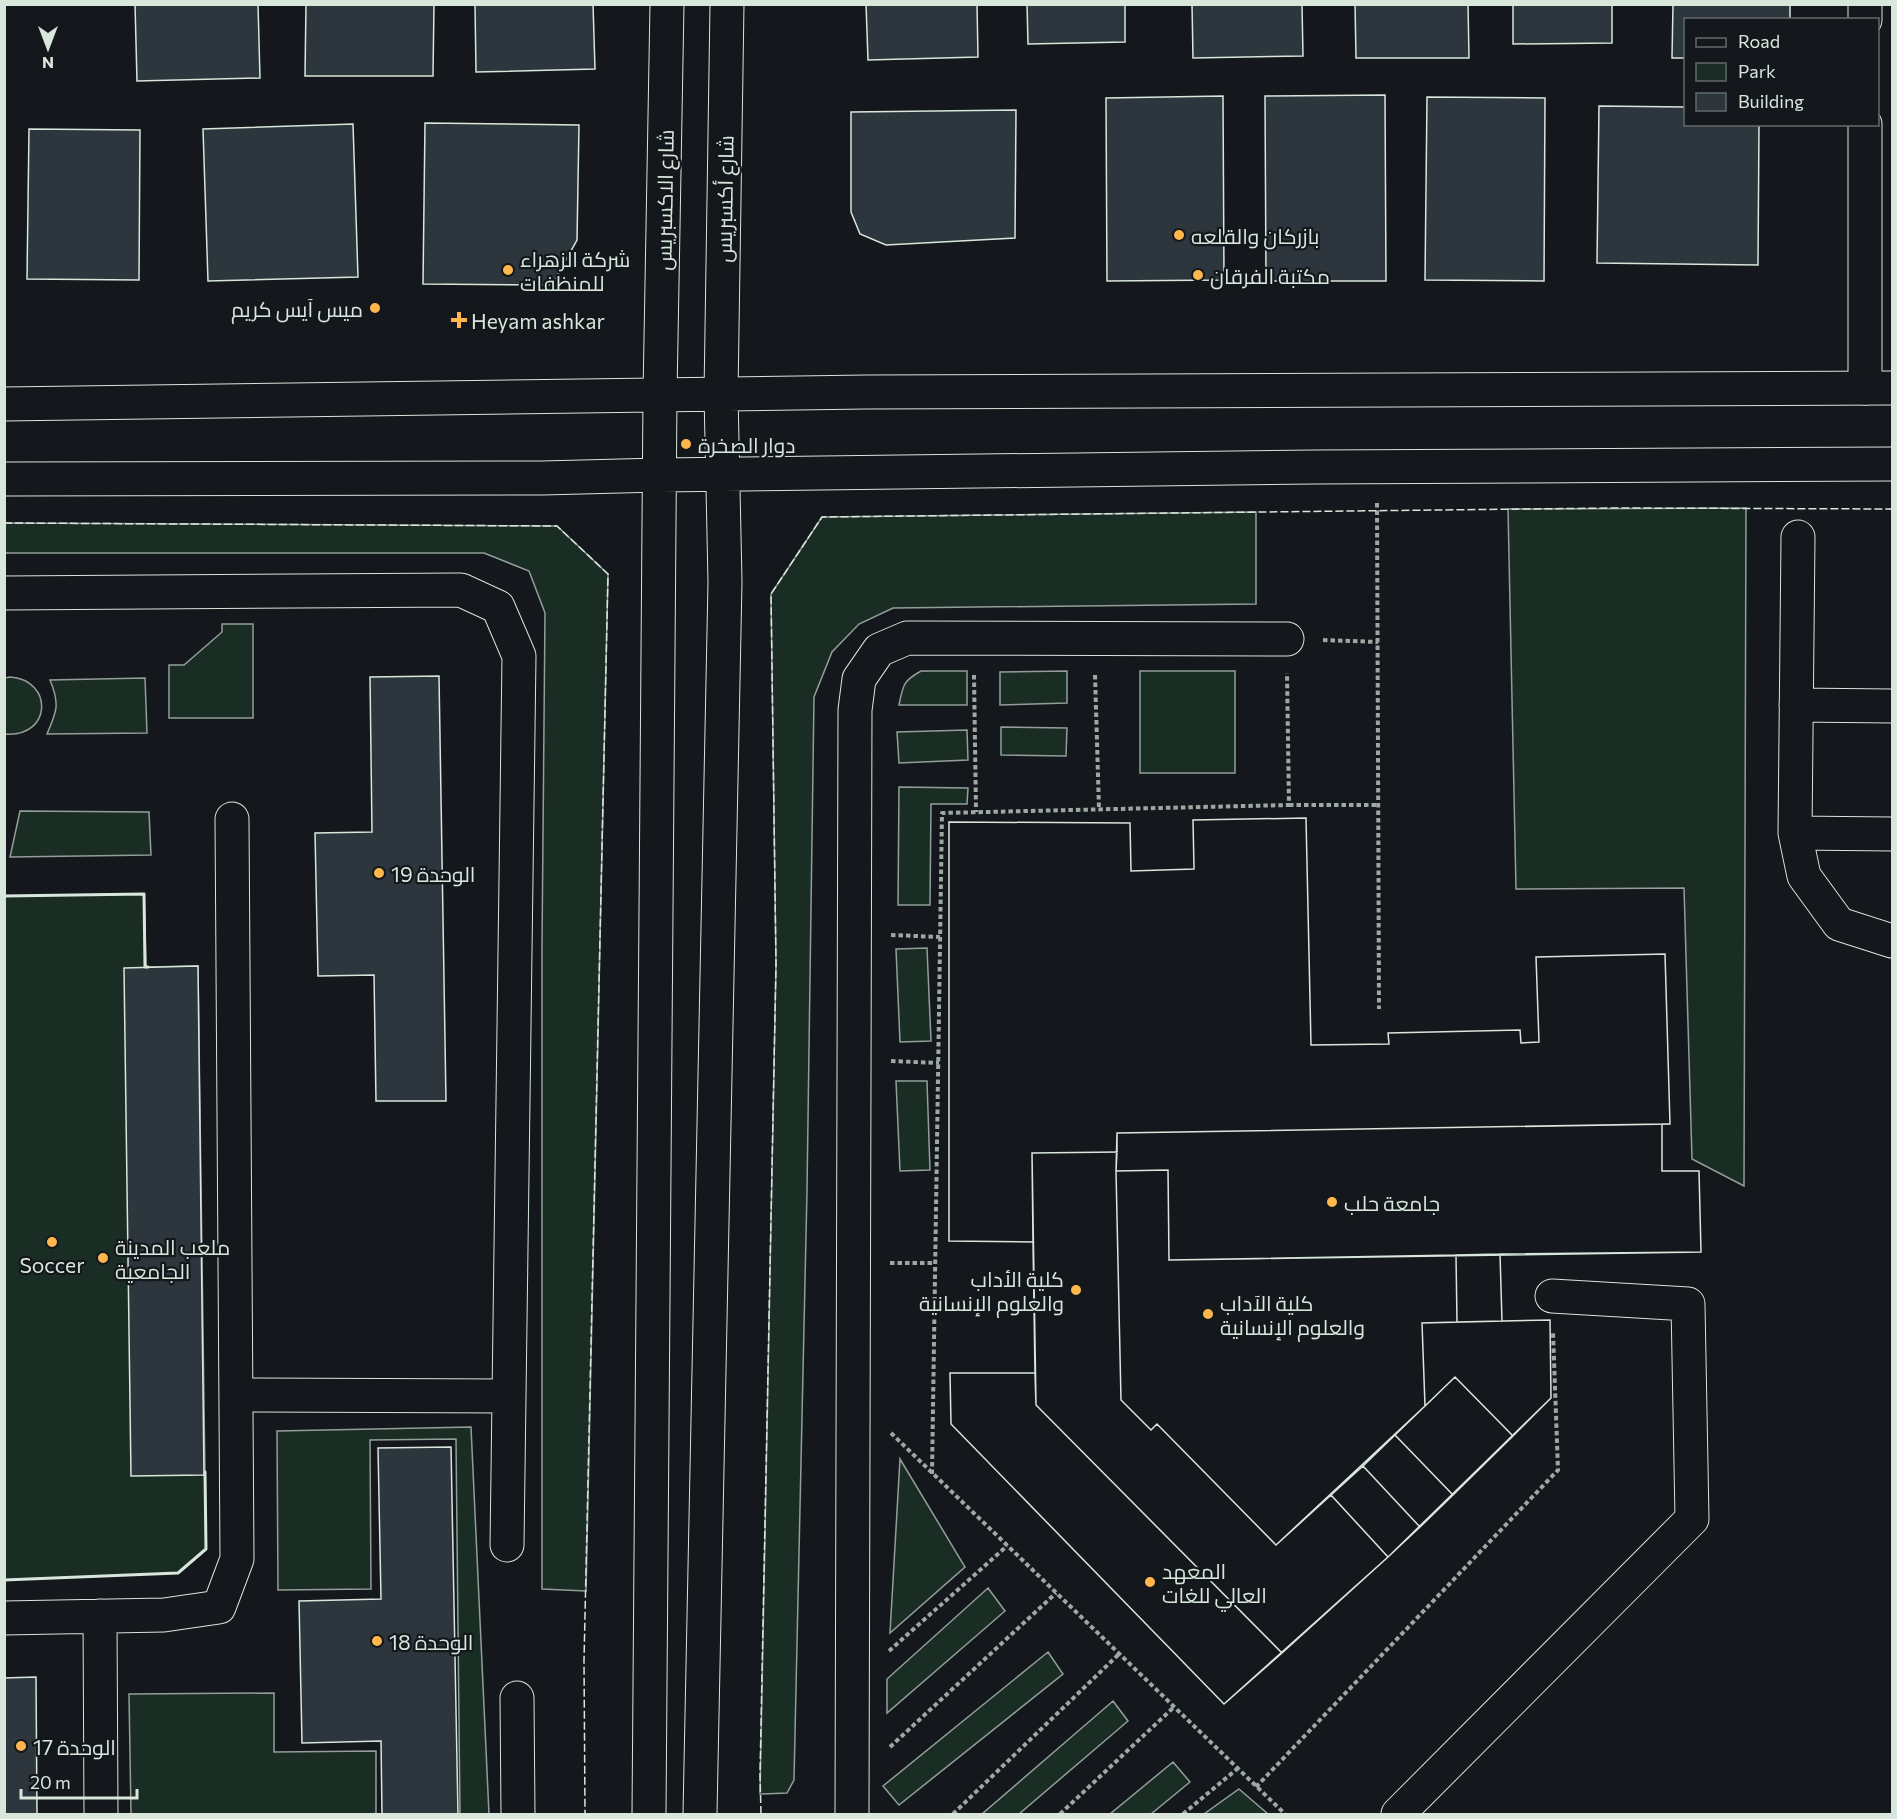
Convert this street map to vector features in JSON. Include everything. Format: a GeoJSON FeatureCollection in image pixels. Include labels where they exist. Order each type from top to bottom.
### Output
{"type":"FeatureCollection","features":[{"type":"Feature","properties":{"kind":"main road","name":"شارع الاكسبريس"},"geometry":{"type":"LineString","coordinates":[[650,1815],[660,395],[667,4]]}},
{"type":"Feature","properties":{"kind":"main road","name":"شارع أكسبريس"},"geometry":{"type":"LineString","coordinates":[[700,1815],[725,582],[721,394],[727,4]]}},
{"type":"Feature","properties":{"kind":"main road"},"geometry":{"type":"LineString","coordinates":[[4,404],[721,394],[1879,388],[1865,126]]}},
{"type":"Feature","properties":{"kind":"main road"},"geometry":{"type":"LineString","coordinates":[[4,479],[530,478],[1377,467],[1893,464]]}},
{"type":"Feature","properties":{"kind":"main road"},"geometry":{"type":"LineString","coordinates":[[1798,537],[1795,833],[1804,876],[1839,924],[1893,941]]}},
{"type":"Feature","properties":{"kind":"main road"},"geometry":{"type":"LineString","coordinates":[[4,592],[461,590],[498,607],[519,656],[507,1545]]}},
{"type":"Feature","properties":{"kind":"main road"},"geometry":{"type":"LineString","coordinates":[[852,1815],[855,710],[859,679],[879,650],[907,638],[1287,639]]}},
{"type":"Feature","properties":{"kind":"main road"},"geometry":{"type":"LineString","coordinates":[[1796,705],[1893,706]]}},
{"type":"Feature","properties":{"kind":"main road"},"geometry":{"type":"LineString","coordinates":[[4,1618],[164,1615],[219,1607],[237,1558],[232,819]]}},
{"type":"Feature","properties":{"kind":"main road"},"geometry":{"type":"LineString","coordinates":[[1795,833],[1893,834]]}},
{"type":"Feature","properties":{"kind":"main road"},"geometry":{"type":"LineString","coordinates":[[1398,1815],[1692,1519],[1689,1304],[1552,1296]]}},
{"type":"Feature","properties":{"kind":"main road"},"geometry":{"type":"LineString","coordinates":[[236,1395],[509,1396]]}},
{"type":"Feature","properties":{"kind":"main road"},"geometry":{"type":"LineString","coordinates":[[100,1616],[101,1815]]}},
{"type":"Feature","properties":{"kind":"main road"},"geometry":{"type":"LineString","coordinates":[[517,1698],[518,1815]]}},
{"type":"Feature","properties":{"kind":"path"},"geometry":{"type":"LineString","coordinates":[[1377,467],[1379,1009]]}},
{"type":"Feature","properties":{"kind":"path"},"geometry":{"type":"LineString","coordinates":[[973,638],[976,812]]}},
{"type":"Feature","properties":{"kind":"path"},"geometry":{"type":"LineString","coordinates":[[1093,638],[1099,809]]}},
{"type":"Feature","properties":{"kind":"path"},"geometry":{"type":"LineString","coordinates":[[1289,805],[1287,639],[1378,642]]}},
{"type":"Feature","properties":{"kind":"path"},"geometry":{"type":"LineString","coordinates":[[932,1474],[942,813],[1378,805]]}},
{"type":"Feature","properties":{"kind":"path"},"geometry":{"type":"LineString","coordinates":[[854,934],[941,937]]}},
{"type":"Feature","properties":{"kind":"path"},"geometry":{"type":"LineString","coordinates":[[854,1060],[939,1063]]}},
{"type":"Feature","properties":{"kind":"path"},"geometry":{"type":"LineString","coordinates":[[853,1263],[936,1263]]}},
{"type":"Feature","properties":{"kind":"path"},"geometry":{"type":"LineString","coordinates":[[1257,1787],[1558,1470],[1552,1296]]}},
{"type":"Feature","properties":{"kind":"path"},"geometry":{"type":"LineString","coordinates":[[853,1396],[1285,1815]]}},
{"type":"Feature","properties":{"kind":"path"},"geometry":{"type":"LineString","coordinates":[[852,1683],[1007,1546]]}},
{"type":"Feature","properties":{"kind":"path"},"geometry":{"type":"LineString","coordinates":[[852,1782],[1056,1593]]}},
{"type":"Feature","properties":{"kind":"path"},"geometry":{"type":"LineString","coordinates":[[953,1815],[1119,1654]]}},
{"type":"Feature","properties":{"kind":"path"},"geometry":{"type":"LineString","coordinates":[[1060,1815],[1174,1707]]}},
{"type":"Feature","properties":{"kind":"path"},"geometry":{"type":"LineString","coordinates":[[1183,1815],[1237,1769]]}},
{"type":"Feature","properties":{"kind":"green space"},"geometry":{"type":"Polygon","coordinates":[[[1746,508],[1744,1186],[1692,1159],[1684,888],[1516,889],[1508,509],[1746,508]]]}},
{"type":"Feature","properties":{"kind":"green space"},"geometry":{"type":"Polygon","coordinates":[[[1256,512],[1256,604],[893,608],[859,624],[832,652],[814,697],[807,1191],[794,1780],[787,1793],[760,1794],[776,964],[771,594],[822,517],[1256,512]]]}},
{"type":"Feature","properties":{"kind":"green space"},"geometry":{"type":"Polygon","coordinates":[[[5,523],[557,526],[608,574],[586,1591],[542,1589],[542,946],[545,613],[529,571],[484,553],[5,553],[5,523]]]}},
{"type":"Feature","properties":{"kind":"green space"},"geometry":{"type":"Polygon","coordinates":[[[222,624],[253,624],[253,718],[169,718],[169,665],[184,665],[222,632],[222,624]]]}},
{"type":"Feature","properties":{"kind":"green space"},"geometry":{"type":"Polygon","coordinates":[[[921,671],[967,671],[967,705],[899,705],[905,684],[921,671]]]}},
{"type":"Feature","properties":{"kind":"green space"},"geometry":{"type":"Polygon","coordinates":[[[1067,671],[1067,703],[1000,705],[1000,672],[1067,671]]]}},
{"type":"Feature","properties":{"kind":"green space"},"geometry":{"type":"Polygon","coordinates":[[[1140,671],[1235,671],[1235,773],[1140,773],[1140,671]]]}},
{"type":"Feature","properties":{"kind":"green space"},"geometry":{"type":"Polygon","coordinates":[[[5,678],[24,680],[34,688],[40,697],[42,708],[39,719],[32,727],[21,733],[5,734],[5,678]]]}},
{"type":"Feature","properties":{"kind":"green space"},"geometry":{"type":"Polygon","coordinates":[[[145,678],[147,733],[47,734],[56,707],[50,680],[145,678]]]}},
{"type":"Feature","properties":{"kind":"green space"},"geometry":{"type":"Polygon","coordinates":[[[1001,727],[1067,728],[1066,756],[1001,755],[1001,727]]]}},
{"type":"Feature","properties":{"kind":"green space"},"geometry":{"type":"Polygon","coordinates":[[[967,730],[968,760],[899,763],[897,732],[967,730]]]}},
{"type":"Feature","properties":{"kind":"green space"},"geometry":{"type":"Polygon","coordinates":[[[899,787],[968,788],[967,804],[931,804],[930,905],[898,905],[899,787]]]}},
{"type":"Feature","properties":{"kind":"green space"},"geometry":{"type":"Polygon","coordinates":[[[20,811],[149,812],[151,855],[10,857],[20,811]]]}},
{"type":"Feature","properties":{"kind":"green space","name":"ملعب المدينة الجامعية"},"geometry":{"type":"Polygon","coordinates":[[[144,894],[146,967],[198,966],[206,1549],[178,1573],[5,1580],[4,896],[144,894]]]}},
{"type":"Feature","properties":{"kind":"green space"},"geometry":{"type":"Polygon","coordinates":[[[927,948],[931,1041],[900,1042],[896,949],[927,948]]]}},
{"type":"Feature","properties":{"kind":"green space"},"geometry":{"type":"Polygon","coordinates":[[[896,1081],[927,1081],[930,1170],[900,1171],[896,1081]]]}},
{"type":"Feature","properties":{"kind":"green space"},"geometry":{"type":"Polygon","coordinates":[[[471,1427],[489,1814],[460,1814],[456,1439],[370,1440],[371,1589],[278,1590],[277,1431],[471,1427]]]}},
{"type":"Feature","properties":{"kind":"green space"},"geometry":{"type":"Polygon","coordinates":[[[900,1459],[965,1567],[890,1633],[900,1459]]]}},
{"type":"Feature","properties":{"kind":"green space"},"geometry":{"type":"Polygon","coordinates":[[[988,1588],[1005,1611],[887,1713],[887,1679],[988,1588]]]}},
{"type":"Feature","properties":{"kind":"green space"},"geometry":{"type":"Polygon","coordinates":[[[1048,1652],[1063,1674],[899,1805],[883,1786],[1048,1652]]]}},
{"type":"Feature","properties":{"kind":"green space"},"geometry":{"type":"Polygon","coordinates":[[[274,1693],[274,1752],[376,1751],[376,1814],[131,1814],[129,1694],[274,1693]]]}},
{"type":"Feature","properties":{"kind":"green space"},"geometry":{"type":"Polygon","coordinates":[[[1113,1701],[1128,1721],[1019,1814],[982,1814],[1113,1701]]]}},
{"type":"Feature","properties":{"kind":"green space"},"geometry":{"type":"Polygon","coordinates":[[[1173,1762],[1190,1782],[1151,1814],[1110,1814],[1173,1762]]]}},
{"type":"Feature","properties":{"kind":"green space"},"geometry":{"type":"Polygon","coordinates":[[[1239,1789],[1268,1814],[1204,1814],[1239,1789]]]}},
{"type":"Feature","properties":{"kind":"building"},"geometry":{"type":"Polygon","coordinates":[[[135,4],[258,4],[260,78],[137,81],[135,4]]]}},
{"type":"Feature","properties":{"kind":"building"},"geometry":{"type":"Polygon","coordinates":[[[306,4],[434,4],[433,76],[305,76],[306,4]]]}},
{"type":"Feature","properties":{"kind":"building"},"geometry":{"type":"Polygon","coordinates":[[[475,4],[593,4],[595,69],[476,72],[475,4]]]}},
{"type":"Feature","properties":{"kind":"building"},"geometry":{"type":"Polygon","coordinates":[[[866,4],[977,4],[978,57],[868,60],[866,4]]]}},
{"type":"Feature","properties":{"kind":"building"},"geometry":{"type":"Polygon","coordinates":[[[1027,4],[1125,4],[1125,42],[1028,44],[1027,4]]]}},
{"type":"Feature","properties":{"kind":"building"},"geometry":{"type":"Polygon","coordinates":[[[1192,4],[1302,4],[1303,56],[1193,58],[1192,4]]]}},
{"type":"Feature","properties":{"kind":"building"},"geometry":{"type":"Polygon","coordinates":[[[1355,4],[1468,4],[1469,58],[1356,58],[1355,4]]]}},
{"type":"Feature","properties":{"kind":"building"},"geometry":{"type":"Polygon","coordinates":[[[1513,4],[1612,4],[1612,43],[1513,44],[1513,4]]]}},
{"type":"Feature","properties":{"kind":"building"},"geometry":{"type":"Polygon","coordinates":[[[1673,4],[1790,4],[1790,18],[1684,18],[1684,58],[1672,58],[1673,4]]]}},
{"type":"Feature","properties":{"kind":"building"},"geometry":{"type":"Polygon","coordinates":[[[1385,95],[1386,281],[1266,281],[1265,96],[1385,95]]]}},
{"type":"Feature","properties":{"kind":"building"},"geometry":{"type":"Polygon","coordinates":[[[1223,96],[1224,280],[1107,281],[1106,98],[1223,96]]]}},
{"type":"Feature","properties":{"kind":"building"},"geometry":{"type":"Polygon","coordinates":[[[1427,97],[1545,98],[1544,281],[1425,280],[1427,97]]]}},
{"type":"Feature","properties":{"kind":"building"},"geometry":{"type":"Polygon","coordinates":[[[1599,106],[1684,107],[1684,126],[1759,126],[1758,265],[1597,263],[1599,106]]]}},
{"type":"Feature","properties":{"kind":"building"},"geometry":{"type":"Polygon","coordinates":[[[1016,110],[1015,238],[886,245],[860,234],[851,212],[851,112],[1016,110]]]}},
{"type":"Feature","properties":{"kind":"building"},"geometry":{"type":"Polygon","coordinates":[[[425,123],[579,125],[577,240],[552,285],[423,284],[425,123]]]}},
{"type":"Feature","properties":{"kind":"building"},"geometry":{"type":"Polygon","coordinates":[[[353,124],[358,277],[208,281],[203,129],[353,124]]]}},
{"type":"Feature","properties":{"kind":"building"},"geometry":{"type":"Polygon","coordinates":[[[29,129],[140,130],[139,280],[27,279],[29,129]]]}},
{"type":"Feature","properties":{"kind":"building","name":"الوحدة 19"},"geometry":{"type":"Polygon","coordinates":[[[439,676],[446,1101],[376,1101],[374,975],[318,976],[315,833],[372,832],[370,677],[439,676]]]}},
{"type":"Feature","properties":{"kind":"building","name":"كلية الأداب والعلوم الإنسانية"},"geometry":{"type":"Polygon","coordinates":[[[1306,818],[1311,1045],[1389,1044],[1388,1033],[1520,1030],[1521,1043],[1539,1042],[1536,957],[1665,954],[1670,1124],[1662,1124],[1662,1171],[1699,1171],[1701,1252],[1500,1254],[1502,1321],[1550,1320],[1551,1398],[1388,1557],[1224,1704],[951,1424],[950,1373],[1035,1373],[1033,1242],[949,1241],[949,822],[1130,823],[1131,871],[1194,869],[1193,820],[1306,818]],[[1168,1170],[1116,1171],[1121,1400],[1151,1430],[1157,1424],[1276,1545],[1425,1406],[1422,1323],[1457,1322],[1456,1255],[1169,1260],[1168,1170]]]}},
{"type":"Feature","properties":{"kind":"building"},"geometry":{"type":"Polygon","coordinates":[[[1306,818],[1311,1045],[1389,1044],[1388,1033],[1520,1030],[1521,1043],[1539,1042],[1536,957],[1665,954],[1670,1124],[1117,1133],[1117,1152],[1032,1153],[1033,1242],[949,1241],[949,822],[1130,823],[1131,871],[1194,869],[1193,820],[1306,818]]]}},
{"type":"Feature","properties":{"kind":"building"},"geometry":{"type":"Polygon","coordinates":[[[198,966],[204,1475],[131,1476],[124,968],[198,966]]]}},
{"type":"Feature","properties":{"kind":"building"},"geometry":{"type":"Polygon","coordinates":[[[1662,1124],[1662,1171],[1699,1171],[1701,1252],[1169,1260],[1168,1170],[1116,1171],[1117,1133],[1662,1124]]]}},
{"type":"Feature","properties":{"kind":"building"},"geometry":{"type":"Polygon","coordinates":[[[1117,1152],[1121,1400],[1151,1430],[1157,1424],[1276,1545],[1331,1495],[1388,1557],[1282,1653],[1036,1405],[1032,1153],[1117,1152]]]}},
{"type":"Feature","properties":{"kind":"building"},"geometry":{"type":"Polygon","coordinates":[[[1500,1254],[1502,1321],[1457,1322],[1456,1255],[1500,1254]]]}},
{"type":"Feature","properties":{"kind":"building"},"geometry":{"type":"Polygon","coordinates":[[[1550,1320],[1551,1398],[1513,1436],[1455,1377],[1425,1406],[1422,1323],[1550,1320]]]}},
{"type":"Feature","properties":{"kind":"building"},"geometry":{"type":"Polygon","coordinates":[[[950,1373],[1035,1373],[1036,1405],[1282,1653],[1224,1704],[951,1424],[950,1373]]]}},
{"type":"Feature","properties":{"kind":"building"},"geometry":{"type":"Polygon","coordinates":[[[1455,1377],[1513,1436],[1453,1495],[1395,1435],[1455,1377]]]}},
{"type":"Feature","properties":{"kind":"building"},"geometry":{"type":"Polygon","coordinates":[[[1395,1435],[1453,1495],[1420,1527],[1363,1466],[1395,1435]]]}},
{"type":"Feature","properties":{"kind":"building","name":"الوحدة 18"},"geometry":{"type":"Polygon","coordinates":[[[451,1447],[458,1814],[382,1814],[381,1741],[302,1743],[299,1601],[381,1599],[378,1448],[451,1447]]]}},
{"type":"Feature","properties":{"kind":"building"},"geometry":{"type":"Polygon","coordinates":[[[1363,1466],[1420,1527],[1388,1557],[1331,1495],[1363,1466]]]}},
{"type":"Feature","properties":{"kind":"building","name":"الوحدة 17"},"geometry":{"type":"Polygon","coordinates":[[[36,1677],[37,1814],[4,1814],[4,1678],[36,1677]]]}},
{"type":"Feature","properties":{"kind":"fence"},"geometry":{"type":"LineString","coordinates":[[761,1814],[776,964],[771,594],[822,517],[1618,508],[1892,509]]}},
{"type":"Feature","properties":{"kind":"fence"},"geometry":{"type":"LineString","coordinates":[[4,523],[557,526],[608,574],[584,1661],[585,1814]]}},
{"type":"Feature","properties":{"kind":"wall"},"geometry":{"type":"LineString","coordinates":[[4,896],[144,894],[145,967],[148,967]]}},
{"type":"Feature","properties":{"kind":"wall"},"geometry":{"type":"LineString","coordinates":[[4,1580],[178,1573],[206,1549],[205,1472]]}},
{"type":"Feature","properties":{"kind":"place","name":"بازركان والقلعه"},"geometry":{"type":"Point","coordinates":[1179,235]}},
{"type":"Feature","properties":{"kind":"place","name":"شركة الزهراء للمنظفات"},"geometry":{"type":"Point","coordinates":[508,270]}},
{"type":"Feature","properties":{"kind":"place","name":"مكتبة الفرقان"},"geometry":{"type":"Point","coordinates":[1198,275]}},
{"type":"Feature","properties":{"kind":"place","name":"ميس آيس كريم"},"geometry":{"type":"Point","coordinates":[375,308]}},
{"type":"Feature","properties":{"kind":"place","name":"Heyam ashkar"},"geometry":{"type":"Point","coordinates":[459,320]}},
{"type":"Feature","properties":{"kind":"place","name":"دوار الصخرة"},"geometry":{"type":"Point","coordinates":[686,444]}},
{"type":"Feature","properties":{"kind":"place","name":"الوحدة 19"},"geometry":{"type":"Point","coordinates":[379,873]}},
{"type":"Feature","properties":{"kind":"place","name":"جامعة حلب"},"geometry":{"type":"Point","coordinates":[1332,1202]}},
{"type":"Feature","properties":{"kind":"place","name":"Soccer"},"geometry":{"type":"Point","coordinates":[52,1242]}},
{"type":"Feature","properties":{"kind":"place","name":"ملعب المدينة الجامعية"},"geometry":{"type":"Point","coordinates":[103,1258]}},
{"type":"Feature","properties":{"kind":"place","name":"كلية الأداب والعلوم الإنسانية"},"geometry":{"type":"Point","coordinates":[1076,1290]}},
{"type":"Feature","properties":{"kind":"place","name":"كلية الآداب والعلوم الإنسانية"},"geometry":{"type":"Point","coordinates":[1208,1314]}},
{"type":"Feature","properties":{"kind":"place","name":"المعهد العالي للغات"},"geometry":{"type":"Point","coordinates":[1150,1582]}},
{"type":"Feature","properties":{"kind":"place","name":"الوحدة 18"},"geometry":{"type":"Point","coordinates":[377,1641]}},
{"type":"Feature","properties":{"kind":"place","name":"الوحدة 17"},"geometry":{"type":"Point","coordinates":[21,1746]}}]}
